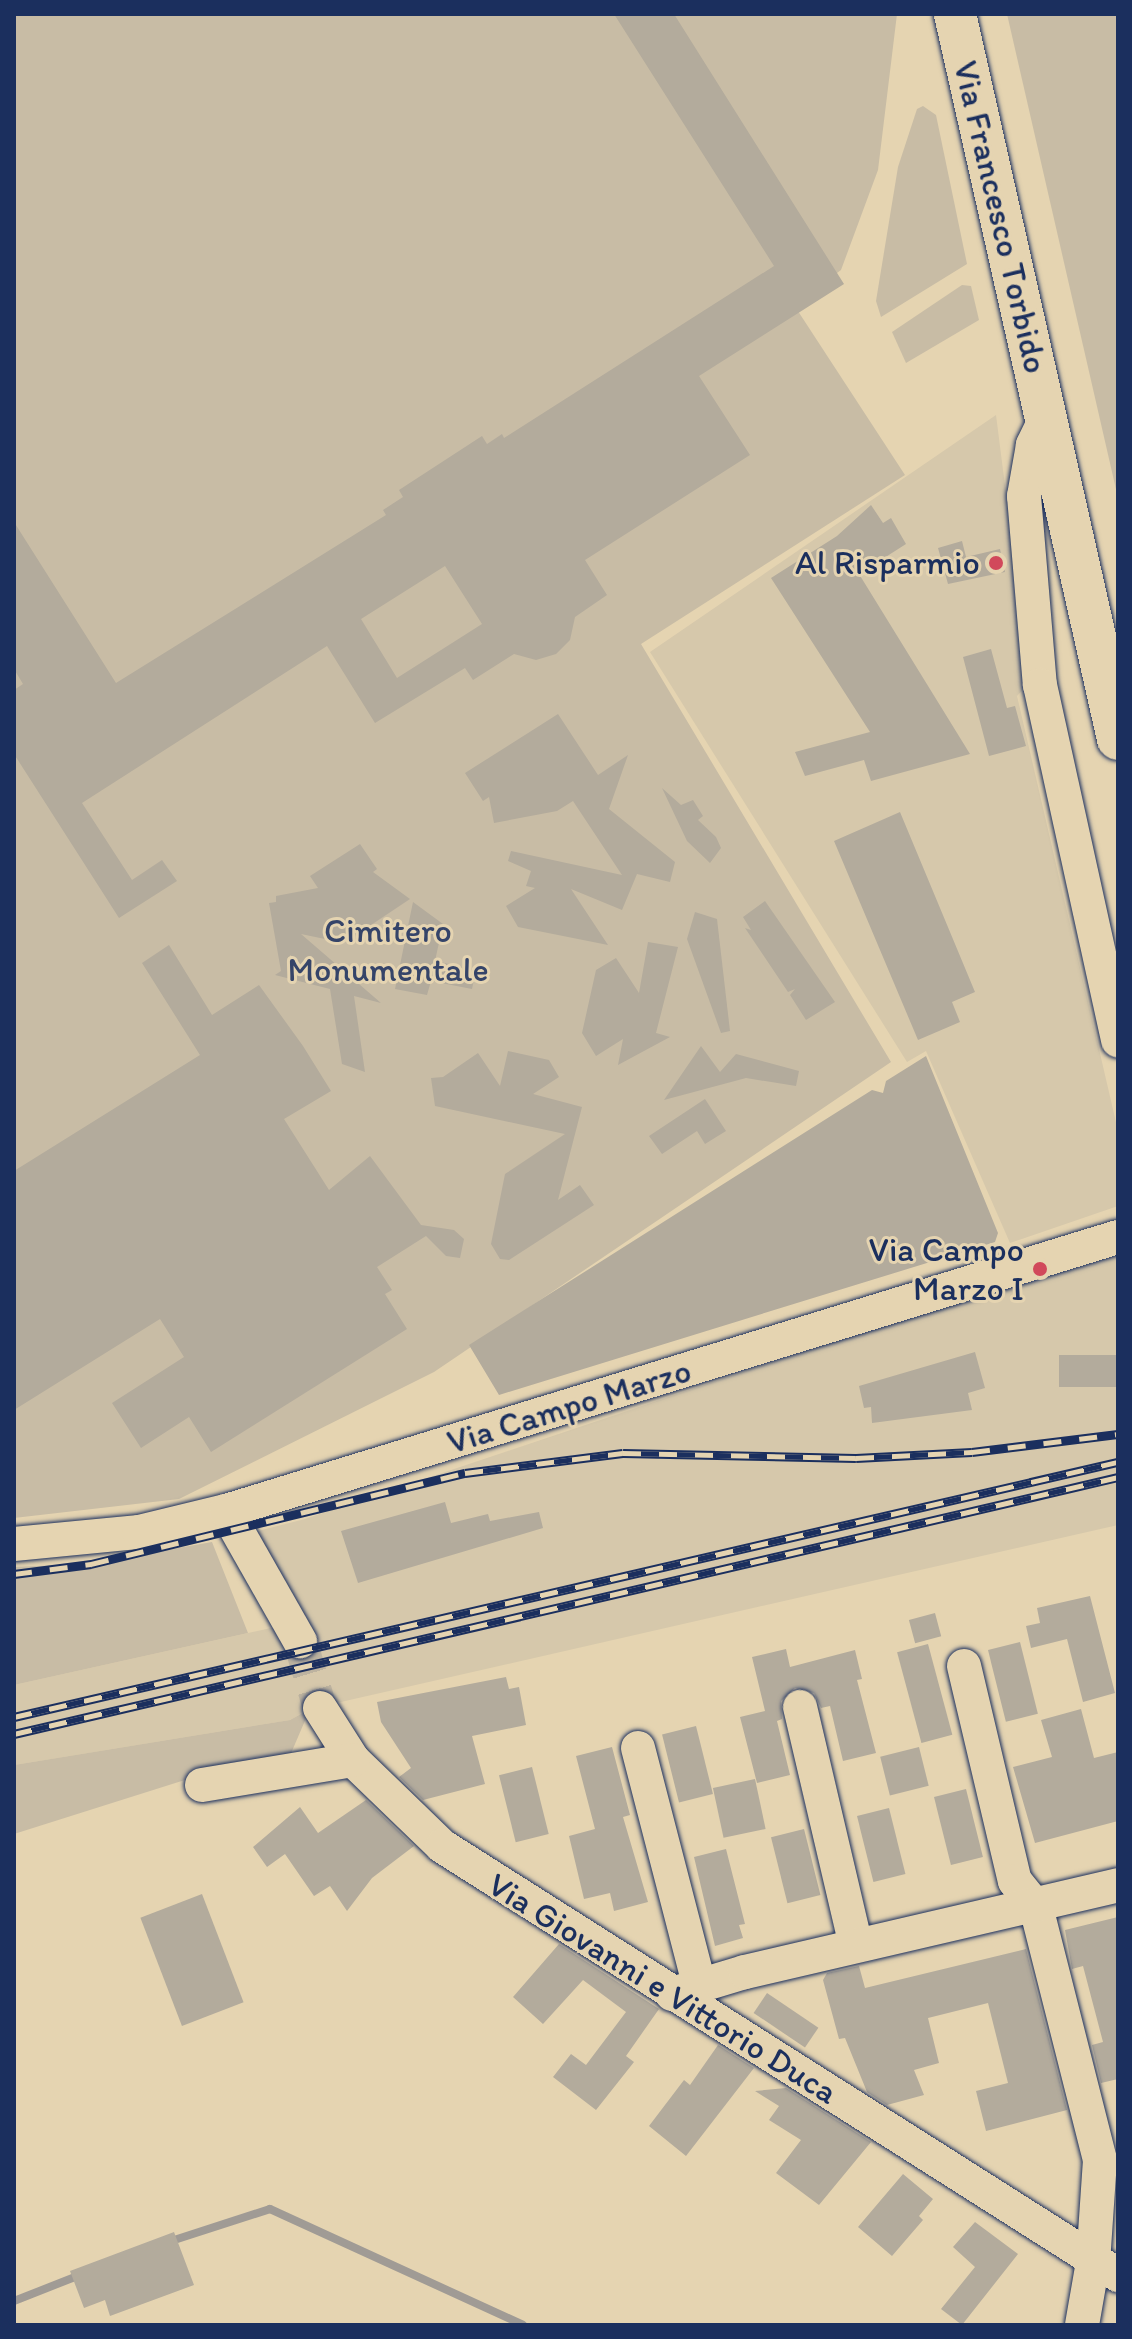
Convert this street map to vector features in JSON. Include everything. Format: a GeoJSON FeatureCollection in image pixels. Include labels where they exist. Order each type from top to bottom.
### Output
{"type":"FeatureCollection","features":[{"type":"Feature","properties":{"kind":"main road","name":"Via Francesco Torbido"},"geometry":{"type":"LineString","coordinates":[[955,14],[1118,739]]}},
{"type":"Feature","properties":{"kind":"street","name":"Via Francesco Torbido"},"geometry":{"type":"LineString","coordinates":[[1045,420],[1033,445],[1024,496],[1040,685],[1118,1041]]}},
{"type":"Feature","properties":{"kind":"street","name":"Via Campo Marzo"},"geometry":{"type":"LineString","coordinates":[[14,1544],[139,1532],[226,1511],[1118,1237]]}},
{"type":"Feature","properties":{"kind":"street"},"geometry":{"type":"LineString","coordinates":[[226,1511],[300,1641]]}},
{"type":"Feature","properties":{"kind":"street"},"geometry":{"type":"LineString","coordinates":[[964,1666],[1015,1881],[1036,1907],[1100,2160],[1106,2268],[1082,2325]]}},
{"type":"Feature","properties":{"kind":"street"},"geometry":{"type":"LineString","coordinates":[[800,1707],[856,1945]]}},
{"type":"Feature","properties":{"kind":"street","name":"Via Giovanni e Vittorio Duca"},"geometry":{"type":"LineString","coordinates":[[320,1708],[353,1760],[442,1846],[686,1989],[1106,2268]]}},
{"type":"Feature","properties":{"kind":"street"},"geometry":{"type":"LineString","coordinates":[[638,1748],[686,1989],[856,1945],[1036,1907],[1118,1885]]}},
{"type":"Feature","properties":{"kind":"street"},"geometry":{"type":"LineString","coordinates":[[202,1785],[353,1760]]}},
{"type":"Feature","properties":{"kind":"shaded area"},"geometry":{"type":"Polygon","coordinates":[[[996,415],[1030,682],[1017,696],[1118,1131],[1118,1206],[1010,1243],[926,1051],[907,1062],[650,652],[996,415]]]}},
{"type":"Feature","properties":{"kind":"shaded area"},"geometry":{"type":"Polygon","coordinates":[[[1118,1253],[1118,1525],[310,1709],[290,1720],[14,1765],[14,1685],[289,1624],[254,1532],[305,1519],[815,1348],[1118,1253]]]}},
{"type":"Feature","properties":{"kind":"green space","name":"Cimitero Monumentale"},"geometry":{"type":"Polygon","coordinates":[[[14,14],[897,14],[878,170],[841,270],[794,305],[905,475],[641,644],[891,1062],[434,1372],[179,1499],[14,1518],[14,14]]]}},
{"type":"Feature","properties":{"kind":"green space"},"geometry":{"type":"Polygon","coordinates":[[[1007,14],[1118,14],[1118,498],[1007,14]]]}},
{"type":"Feature","properties":{"kind":"green space"},"geometry":{"type":"Polygon","coordinates":[[[923,106],[936,115],[967,264],[881,317],[876,301],[898,167],[917,109],[923,106]]]}},
{"type":"Feature","properties":{"kind":"green space"},"geometry":{"type":"Polygon","coordinates":[[[962,285],[971,286],[979,320],[906,363],[892,332],[962,285]]]}},
{"type":"Feature","properties":{"kind":"green space"},"geometry":{"type":"Polygon","coordinates":[[[212,1542],[248,1633],[14,1685],[14,1567],[87,1564],[212,1542]]]}},
{"type":"Feature","properties":{"kind":"green space"},"geometry":{"type":"Polygon","coordinates":[[[310,1709],[289,1758],[188,1779],[14,1834],[14,1765],[290,1720],[310,1709]]]}},
{"type":"Feature","properties":{"kind":"building"},"geometry":{"type":"Polygon","coordinates":[[[614,14],[674,14],[844,284],[699,376],[750,455],[585,560],[607,595],[575,617],[570,640],[556,654],[536,660],[514,654],[473,680],[465,668],[375,723],[327,646],[82,803],[132,880],[162,860],[177,881],[119,918],[14,754],[14,690],[23,684],[14,669],[14,522],[116,683],[386,515],[383,510],[403,497],[399,490],[482,436],[487,444],[502,434],[504,438],[774,266],[614,14]],[[445,566],[361,619],[397,678],[482,624],[445,566]]]}},
{"type":"Feature","properties":{"kind":"building"},"geometry":{"type":"Polygon","coordinates":[[[871,505],[883,523],[891,518],[906,544],[859,574],[970,754],[871,781],[864,760],[805,776],[795,752],[870,732],[771,578],[837,536],[871,505]]]}},
{"type":"Feature","properties":{"kind":"building"},"geometry":{"type":"Polygon","coordinates":[[[962,541],[966,557],[1000,549],[1005,572],[948,584],[938,548],[962,541]]]}},
{"type":"Feature","properties":{"kind":"building"},"geometry":{"type":"Polygon","coordinates":[[[991,649],[1007,708],[1015,706],[1026,746],[989,756],[963,657],[991,649]]]}},
{"type":"Feature","properties":{"kind":"building"},"geometry":{"type":"Polygon","coordinates":[[[558,714],[598,775],[628,755],[609,809],[675,862],[670,882],[637,874],[622,910],[571,889],[608,945],[518,927],[506,906],[535,888],[526,886],[531,871],[508,861],[511,851],[622,875],[573,801],[557,811],[494,823],[489,797],[483,801],[465,773],[558,714]]]}},
{"type":"Feature","properties":{"kind":"building"},"geometry":{"type":"Polygon","coordinates":[[[662,788],[681,805],[693,800],[703,816],[698,820],[716,837],[721,848],[710,863],[687,841],[662,788]]]}},
{"type":"Feature","properties":{"kind":"building"},"geometry":{"type":"Polygon","coordinates":[[[900,812],[975,992],[952,1002],[960,1022],[918,1040],[834,841],[900,812]]]}},
{"type":"Feature","properties":{"kind":"building"},"geometry":{"type":"Polygon","coordinates":[[[360,844],[377,869],[373,872],[410,899],[344,943],[301,934],[381,1003],[354,996],[365,1072],[342,1064],[330,989],[275,975],[281,971],[269,903],[276,902],[276,896],[318,888],[310,876],[360,844]]]}},
{"type":"Feature","properties":{"kind":"building"},"geometry":{"type":"Polygon","coordinates":[[[765,901],[835,1002],[806,1020],[790,995],[795,989],[788,992],[745,928],[751,930],[743,917],[765,901]]]}},
{"type":"Feature","properties":{"kind":"building"},"geometry":{"type":"Polygon","coordinates":[[[413,902],[443,924],[435,961],[476,970],[472,989],[431,981],[427,995],[395,989],[413,902]]]}},
{"type":"Feature","properties":{"kind":"building"},"geometry":{"type":"Polygon","coordinates":[[[695,912],[717,919],[730,1031],[721,1033],[687,939],[695,912]]]}},
{"type":"Feature","properties":{"kind":"building"},"geometry":{"type":"Polygon","coordinates":[[[648,942],[678,947],[656,1033],[670,1037],[618,1065],[623,1039],[596,1056],[582,1033],[596,970],[616,958],[639,993],[648,942]]]}},
{"type":"Feature","properties":{"kind":"building"},"geometry":{"type":"Polygon","coordinates":[[[169,945],[212,1015],[259,985],[303,1046],[331,1091],[284,1119],[329,1190],[370,1156],[421,1225],[454,1230],[464,1239],[460,1258],[446,1256],[426,1236],[377,1267],[392,1290],[385,1294],[407,1329],[211,1452],[189,1417],[141,1448],[112,1403],[184,1357],[160,1319],[14,1410],[14,1171],[200,1055],[142,963],[169,945]]]}},
{"type":"Feature","properties":{"kind":"building"},"geometry":{"type":"Polygon","coordinates":[[[701,1046],[720,1072],[736,1054],[799,1071],[796,1086],[746,1078],[664,1100],[701,1046]]]}},
{"type":"Feature","properties":{"kind":"building"},"geometry":{"type":"Polygon","coordinates":[[[508,1051],[549,1060],[559,1077],[533,1094],[582,1107],[558,1200],[580,1185],[594,1205],[509,1260],[500,1259],[491,1244],[505,1174],[565,1134],[435,1106],[431,1078],[443,1077],[478,1053],[500,1086],[508,1051]]]}},
{"type":"Feature","properties":{"kind":"building"},"geometry":{"type":"Polygon","coordinates":[[[926,1056],[998,1233],[995,1242],[499,1395],[469,1345],[872,1090],[883,1093],[886,1081],[926,1056]]]}},
{"type":"Feature","properties":{"kind":"building"},"geometry":{"type":"Polygon","coordinates":[[[705,1099],[726,1131],[705,1144],[697,1131],[662,1154],[649,1136],[705,1099]]]}},
{"type":"Feature","properties":{"kind":"building"},"geometry":{"type":"Polygon","coordinates":[[[975,1352],[985,1388],[968,1393],[972,1410],[872,1423],[871,1407],[864,1408],[859,1386],[975,1352]]]}},
{"type":"Feature","properties":{"kind":"building"},"geometry":{"type":"Polygon","coordinates":[[[1059,1355],[1118,1355],[1118,1387],[1059,1387],[1059,1355]]]}},
{"type":"Feature","properties":{"kind":"building"},"geometry":{"type":"Polygon","coordinates":[[[445,1502],[451,1523],[488,1514],[490,1521],[539,1512],[543,1528],[358,1583],[341,1531],[445,1502]]]}},
{"type":"Feature","properties":{"kind":"building"},"geometry":{"type":"Polygon","coordinates":[[[1090,1596],[1115,1693],[1083,1702],[1067,1639],[1031,1648],[1026,1626],[1040,1623],[1037,1608],[1090,1596]]]}},
{"type":"Feature","properties":{"kind":"building"},"geometry":{"type":"Polygon","coordinates":[[[935,1613],[941,1636],[915,1643],[909,1620],[935,1613]]]}},
{"type":"Feature","properties":{"kind":"building"},"geometry":{"type":"Polygon","coordinates":[[[1020,1642],[1038,1714],[1006,1722],[988,1650],[1020,1642]]]}},
{"type":"Feature","properties":{"kind":"building"},"geometry":{"type":"Polygon","coordinates":[[[928,1644],[952,1735],[921,1743],[897,1652],[928,1644]]]}},
{"type":"Feature","properties":{"kind":"building"},"geometry":{"type":"Polygon","coordinates":[[[786,1649],[790,1667],[855,1650],[862,1679],[857,1680],[876,1753],[843,1761],[830,1706],[821,1708],[814,1693],[795,1688],[781,1701],[782,1719],[777,1721],[790,1775],[757,1783],[740,1717],[765,1711],[752,1657],[786,1649]]]}},
{"type":"Feature","properties":{"kind":"building"},"geometry":{"type":"Polygon","coordinates":[[[506,1677],[509,1689],[519,1687],[526,1725],[472,1736],[485,1784],[423,1800],[399,1777],[411,1768],[381,1722],[377,1702],[506,1677]]]}},
{"type":"Feature","properties":{"kind":"building"},"geometry":{"type":"Polygon","coordinates":[[[1081,1709],[1094,1758],[1118,1752],[1118,1821],[1035,1843],[1013,1767],[1052,1757],[1041,1720],[1081,1709]]]}},
{"type":"Feature","properties":{"kind":"building"},"geometry":{"type":"Polygon","coordinates":[[[696,1726],[713,1794],[679,1802],[662,1734],[696,1726]]]}},
{"type":"Feature","properties":{"kind":"building"},"geometry":{"type":"Polygon","coordinates":[[[612,1747],[630,1815],[623,1817],[648,1902],[614,1911],[610,1893],[584,1899],[569,1836],[595,1829],[576,1756],[612,1747]]]}},
{"type":"Feature","properties":{"kind":"building"},"geometry":{"type":"Polygon","coordinates":[[[919,1747],[929,1786],[890,1795],[880,1757],[919,1747]]]}},
{"type":"Feature","properties":{"kind":"building"},"geometry":{"type":"Polygon","coordinates":[[[532,1767],[549,1834],[516,1842],[499,1775],[532,1767]]]}},
{"type":"Feature","properties":{"kind":"building"},"geometry":{"type":"Polygon","coordinates":[[[755,1779],[766,1829],[724,1838],[713,1788],[755,1779]]]}},
{"type":"Feature","properties":{"kind":"building"},"geometry":{"type":"Polygon","coordinates":[[[966,1789],[983,1857],[951,1865],[934,1797],[966,1789]]]}},
{"type":"Feature","properties":{"kind":"building"},"geometry":{"type":"Polygon","coordinates":[[[366,1800],[414,1846],[372,1878],[347,1911],[330,1886],[314,1896],[285,1854],[267,1867],[253,1847],[300,1807],[318,1833],[366,1800]]]}},
{"type":"Feature","properties":{"kind":"building"},"geometry":{"type":"Polygon","coordinates":[[[889,1808],[905,1874],[873,1882],[857,1816],[889,1808]]]}},
{"type":"Feature","properties":{"kind":"building"},"geometry":{"type":"Polygon","coordinates":[[[804,1829],[820,1895],[787,1903],[771,1837],[804,1829]]]}},
{"type":"Feature","properties":{"kind":"building"},"geometry":{"type":"Polygon","coordinates":[[[726,1849],[745,1924],[739,1925],[743,1938],[715,1946],[694,1857],[726,1849]]]}},
{"type":"Feature","properties":{"kind":"building"},"geometry":{"type":"Polygon","coordinates":[[[202,1894],[244,2002],[182,2026],[140,1918],[202,1894]]]}},
{"type":"Feature","properties":{"kind":"building"},"geometry":{"type":"Polygon","coordinates":[[[1118,1917],[1118,2079],[1101,2083],[1092,2045],[1103,2042],[1083,1966],[1072,1969],[1065,1930],[1118,1917]]]}},
{"type":"Feature","properties":{"kind":"building"},"geometry":{"type":"Polygon","coordinates":[[[559,1944],[659,2009],[626,2056],[634,2062],[596,2110],[553,2077],[571,2054],[586,2065],[626,2012],[583,1980],[543,2024],[513,1997],[559,1944]]]}},
{"type":"Feature","properties":{"kind":"building"},"geometry":{"type":"Polygon","coordinates":[[[1026,1949],[1067,2110],[986,2131],[976,2091],[1008,2083],[988,2003],[928,2018],[939,2063],[914,2070],[924,2095],[887,2105],[867,2092],[845,2038],[839,2039],[823,1980],[827,1973],[859,1966],[865,1988],[1026,1949]]]}},
{"type":"Feature","properties":{"kind":"building"},"geometry":{"type":"Polygon","coordinates":[[[767,1993],[818,2028],[805,2048],[754,2013],[767,1993]]]}},
{"type":"Feature","properties":{"kind":"building"},"geometry":{"type":"Polygon","coordinates":[[[718,2045],[754,2068],[686,2156],[649,2126],[684,2080],[690,2085],[718,2045]]]}},
{"type":"Feature","properties":{"kind":"building"},"geometry":{"type":"Polygon","coordinates":[[[786,2088],[871,2142],[819,2205],[776,2173],[801,2140],[769,2120],[779,2106],[755,2091],[786,2088]]]}},
{"type":"Feature","properties":{"kind":"building"},"geometry":{"type":"Polygon","coordinates":[[[903,2174],[933,2199],[919,2216],[923,2220],[892,2256],[858,2227],[903,2174]]]}},
{"type":"Feature","properties":{"kind":"building"},"geometry":{"type":"Polygon","coordinates":[[[975,2222],[1018,2254],[962,2325],[941,2309],[975,2267],[953,2247],[975,2222]]]}},
{"type":"Feature","properties":{"kind":"building"},"geometry":{"type":"Polygon","coordinates":[[[174,2232],[194,2285],[110,2316],[105,2300],[84,2308],[70,2271],[174,2232]]]}},
{"type":"Feature","properties":{"kind":"waterway"},"geometry":{"type":"LineString","coordinates":[[168,2242],[270,2209],[523,2325]]}},
{"type":"Feature","properties":{"kind":"waterway"},"geometry":{"type":"LineString","coordinates":[[14,2301],[80,2275]]}},
{"type":"Feature","properties":{"kind":"tunnel"},"geometry":{"type":"LineString","coordinates":[[300,1641],[320,1708]]}},
{"type":"Feature","properties":{"kind":"railway"},"geometry":{"type":"LineString","coordinates":[[14,1574],[91,1564],[465,1473],[623,1453],[856,1458],[972,1452],[1118,1434]]}},
{"type":"Feature","properties":{"kind":"railway"},"geometry":{"type":"LineString","coordinates":[[14,1717],[1118,1462]]}},
{"type":"Feature","properties":{"kind":"railway"},"geometry":{"type":"LineString","coordinates":[[14,1734],[1118,1477]]}},
{"type":"Feature","properties":{"kind":"place","name":"Al Risparmio"},"geometry":{"type":"Point","coordinates":[996,563]}},
{"type":"Feature","properties":{"kind":"place","name":"Via Campo Marzo I"},"geometry":{"type":"Point","coordinates":[1040,1269]}}]}
